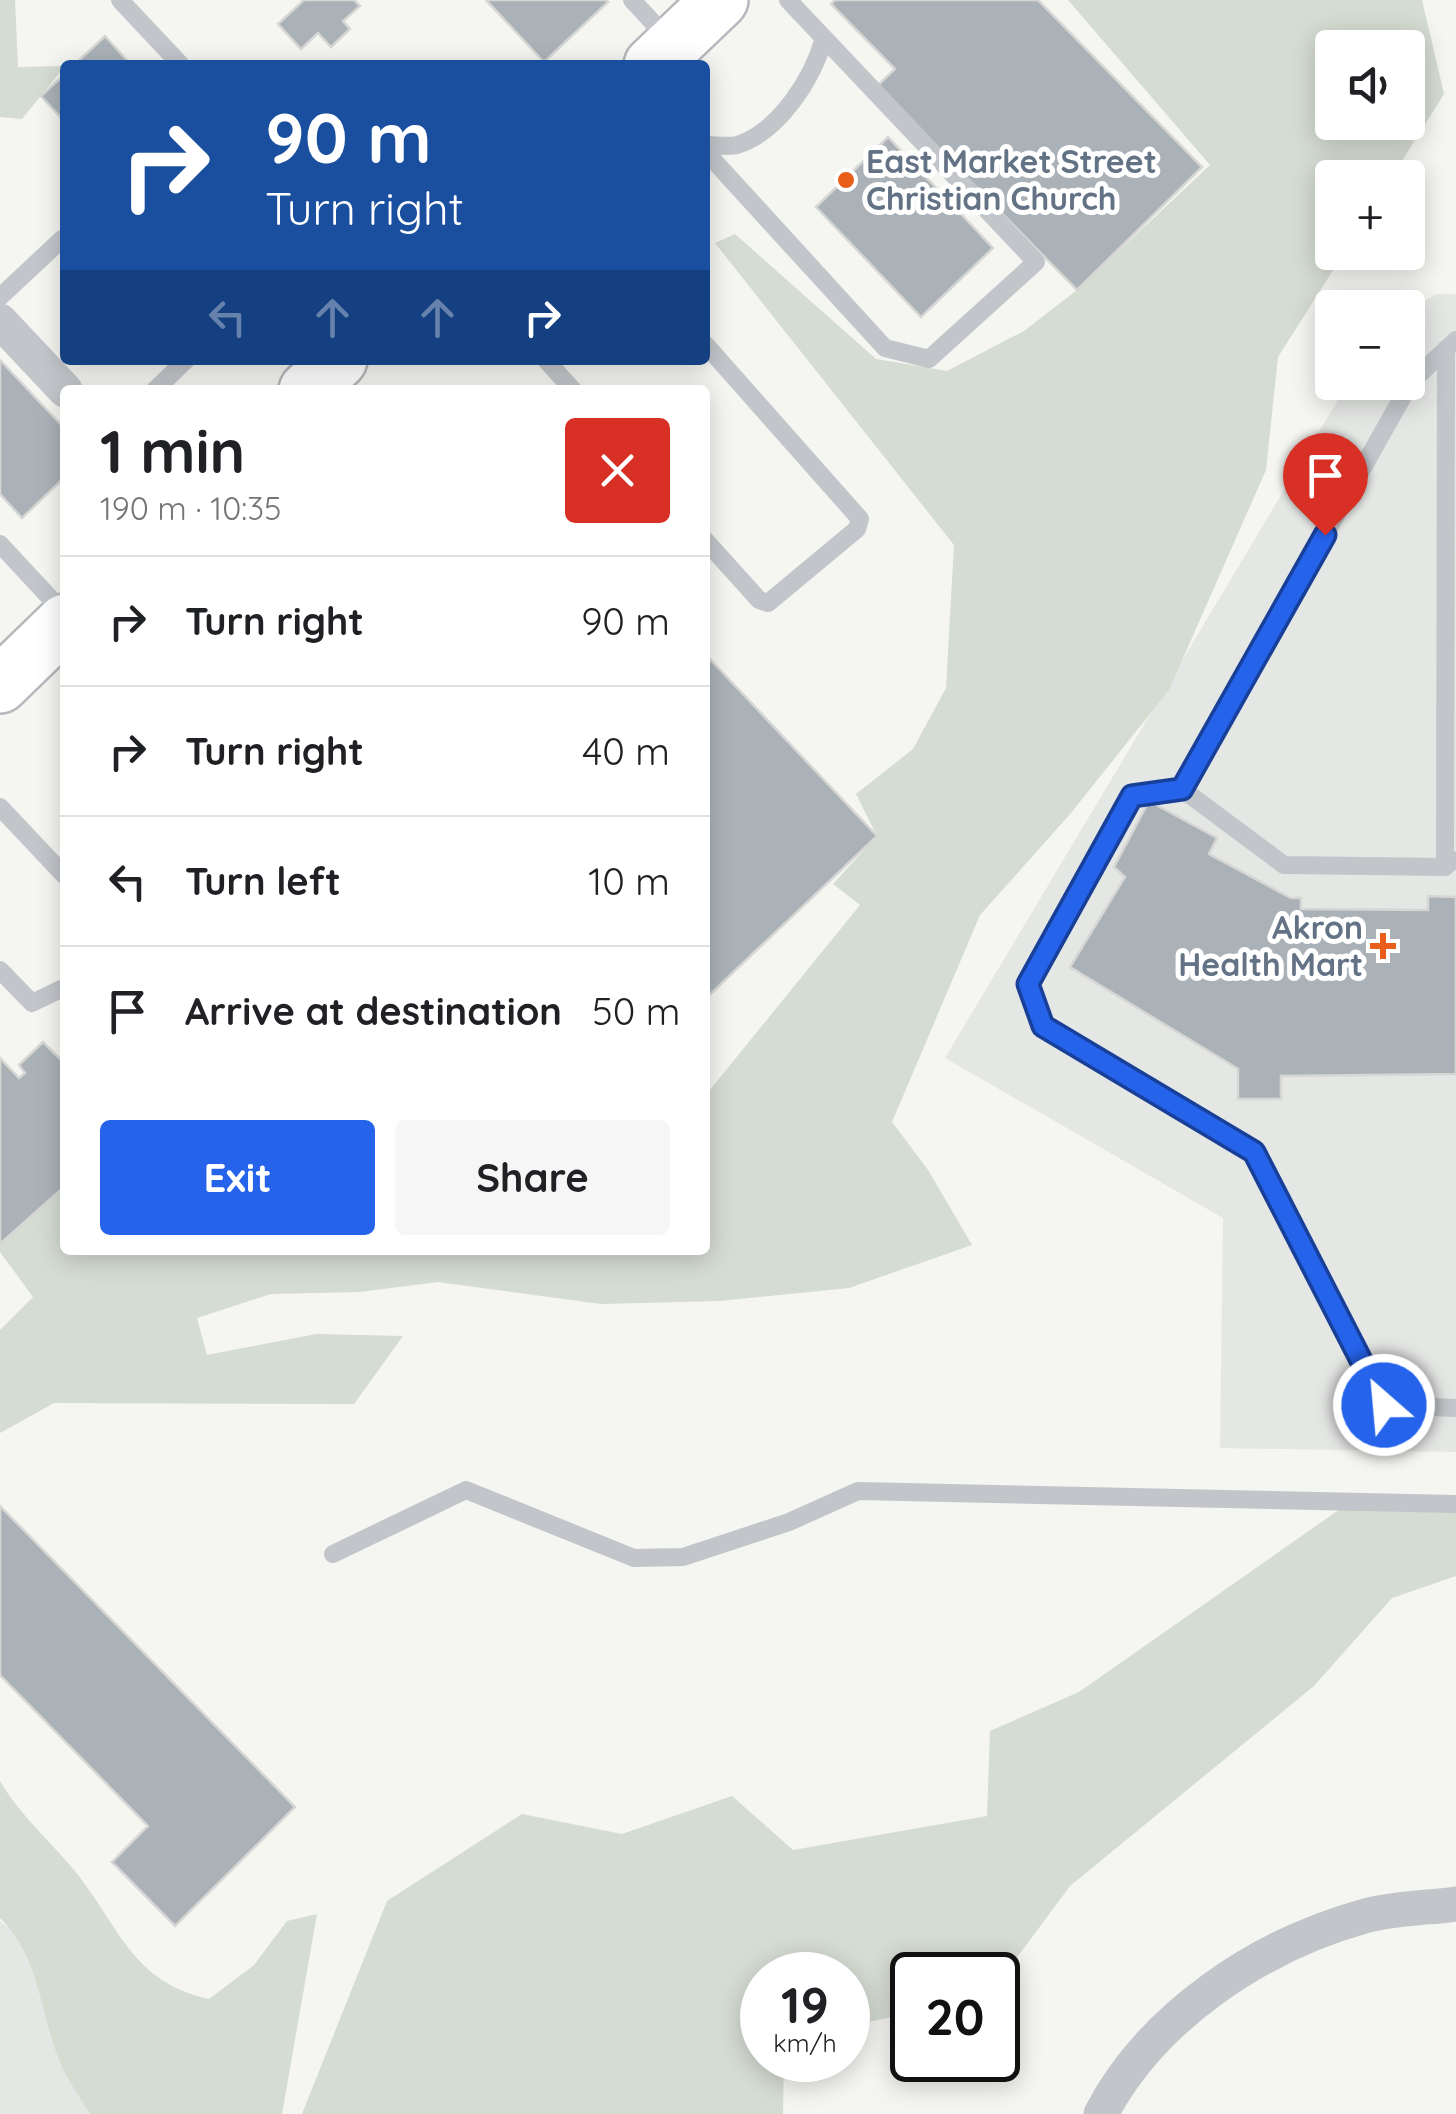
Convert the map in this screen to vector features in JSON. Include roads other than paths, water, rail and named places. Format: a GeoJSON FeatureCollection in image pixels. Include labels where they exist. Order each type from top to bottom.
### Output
{"type":"FeatureCollection","features":[{"type":"Feature","properties":{"kind":"main road"},"geometry":{"type":"LineString","coordinates":[[663,55],[720,0]]}},
{"type":"Feature","properties":{"kind":"main road"},"geometry":{"type":"LineString","coordinates":[[313,385],[335,365]]}},
{"type":"Feature","properties":{"kind":"main road"},"geometry":{"type":"LineString","coordinates":[[0,685],[60,623]]}},
{"type":"Feature","properties":{"kind":"street"},"geometry":{"type":"LineString","coordinates":[[0,321],[60,385]]}},
{"type":"Feature","properties":{"kind":"street"},"geometry":{"type":"LineString","coordinates":[[1101,2114],[1158,2037],[1240,1970],[1304,1937],[1367,1915],[1456,1904]]}},
{"type":"Feature","properties":{"kind":"lane"},"geometry":{"type":"LineString","coordinates":[[120,0],[176,60]]}},
{"type":"Feature","properties":{"kind":"lane"},"geometry":{"type":"LineString","coordinates":[[632,0],[663,55]]}},
{"type":"Feature","properties":{"kind":"lane"},"geometry":{"type":"LineString","coordinates":[[710,154],[885,348],[930,359],[1036,262],[788,0]]}},
{"type":"Feature","properties":{"kind":"lane"},"geometry":{"type":"LineString","coordinates":[[710,148],[737,145],[782,114],[815,70],[824,38]]}},
{"type":"Feature","properties":{"kind":"lane"},"geometry":{"type":"LineString","coordinates":[[0,297],[60,241]]}},
{"type":"Feature","properties":{"kind":"lane"},"geometry":{"type":"LineString","coordinates":[[1182,789],[1411,382],[1451,344]]}},
{"type":"Feature","properties":{"kind":"lane"},"geometry":{"type":"LineString","coordinates":[[1451,344],[1451,862],[1284,864],[1182,789],[1132,796],[1028,984],[1043,1026],[1254,1152],[1384,1405],[1456,1408]]}},
{"type":"Feature","properties":{"kind":"lane"},"geometry":{"type":"LineString","coordinates":[[710,350],[860,520],[857,529],[768,602],[759,600],[710,546]]}},
{"type":"Feature","properties":{"kind":"lane"},"geometry":{"type":"LineString","coordinates":[[160,385],[181,365]]}},
{"type":"Feature","properties":{"kind":"lane"},"geometry":{"type":"LineString","coordinates":[[0,544],[60,612]]}},
{"type":"Feature","properties":{"kind":"lane"},"geometry":{"type":"LineString","coordinates":[[0,808],[60,871]]}},
{"type":"Feature","properties":{"kind":"lane"},"geometry":{"type":"LineString","coordinates":[[0,970],[32,1002],[60,989]]}},
{"type":"Feature","properties":{"kind":"lane"},"geometry":{"type":"LineString","coordinates":[[332,1554],[466,1490],[634,1558],[683,1557],[789,1522],[858,1491],[1456,1504]]}},
{"type":"Feature","properties":{"kind":"place","name":"East Market Street Christian Church"},"geometry":{"type":"Point","coordinates":[846,180]}},
{"type":"Feature","properties":{"kind":"place","name":"Akron Health Mart"},"geometry":{"type":"Point","coordinates":[1383,946]}}]}
